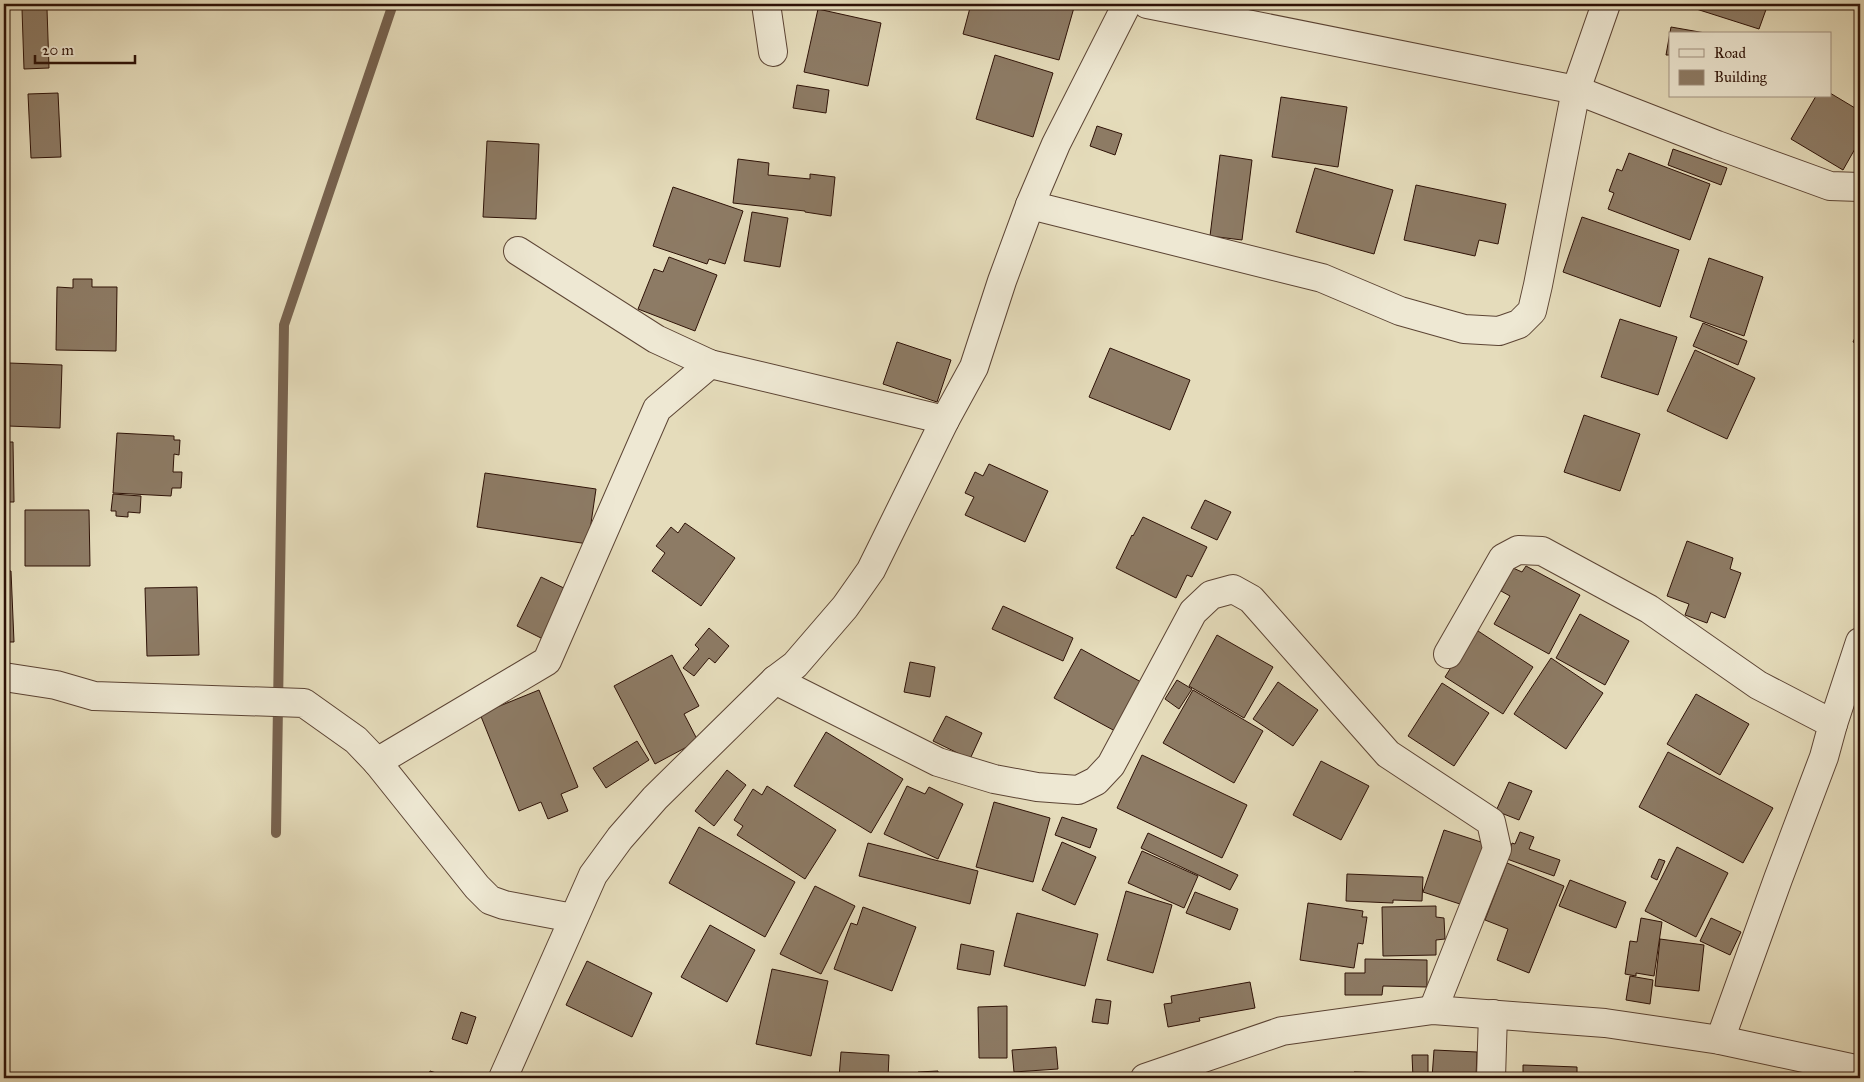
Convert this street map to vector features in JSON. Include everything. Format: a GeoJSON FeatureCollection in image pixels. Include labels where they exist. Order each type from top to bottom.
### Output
{"type":"FeatureCollection","features":[{"type":"Feature","properties":{"kind":"street"},"geometry":{"type":"LineString","coordinates":[[766,4],[773,52]]}},
{"type":"Feature","properties":{"kind":"street"},"geometry":{"type":"LineString","coordinates":[[503,1078],[593,875],[654,798],[775,680],[795,665],[845,607],[871,570],[945,420],[974,367],[1002,281],[1030,205],[1056,144],[1127,4]]}},
{"type":"Feature","properties":{"kind":"street"},"geometry":{"type":"LineString","coordinates":[[1147,4],[1576,90],[1716,145],[1830,186],[1860,187]]}},
{"type":"Feature","properties":{"kind":"street"},"geometry":{"type":"LineString","coordinates":[[1030,205],[1322,278],[1400,311],[1464,329],[1499,331],[1519,324],[1532,311],[1576,90],[1606,4]]}},
{"type":"Feature","properties":{"kind":"street"},"geometry":{"type":"LineString","coordinates":[[518,251],[656,339],[710,364],[945,420]]}},
{"type":"Feature","properties":{"kind":"street"},"geometry":{"type":"LineString","coordinates":[[377,762],[547,661],[658,408],[710,364]]}},
{"type":"Feature","properties":{"kind":"street"},"geometry":{"type":"LineString","coordinates":[[1448,654],[1502,558],[1518,550],[1542,551],[1649,609],[1758,685],[1833,724]]}},
{"type":"Feature","properties":{"kind":"street"},"geometry":{"type":"LineString","coordinates":[[775,680],[938,762],[994,779],[1038,787],[1078,790],[1096,781],[1111,765],[1193,612],[1211,595],[1233,589],[1251,599],[1388,754],[1491,822],[1497,849],[1433,1010]]}},
{"type":"Feature","properties":{"kind":"street"},"geometry":{"type":"LineString","coordinates":[[1720,1040],[1824,758],[1860,642]]}},
{"type":"Feature","properties":{"kind":"street"},"geometry":{"type":"LineString","coordinates":[[4,677],[56,685],[94,696],[304,703],[356,740],[377,762],[477,887],[490,900],[504,905],[573,918]]}},
{"type":"Feature","properties":{"kind":"street"},"geometry":{"type":"LineString","coordinates":[[1152,1077],[1282,1031],[1433,1010],[1605,1023],[1720,1040],[1860,1070]]}},
{"type":"Feature","properties":{"kind":"street"},"geometry":{"type":"LineString","coordinates":[[1491,1078],[1494,1014]]}},
{"type":"Feature","properties":{"kind":"building"},"geometry":{"type":"Polygon","coordinates":[[[971,4],[1075,4],[1059,60],[963,34],[971,4]]]}},
{"type":"Feature","properties":{"kind":"building"},"geometry":{"type":"Polygon","coordinates":[[[1691,4],[1768,4],[1759,29],[1690,7],[1691,4]]]}},
{"type":"Feature","properties":{"kind":"building"},"geometry":{"type":"Polygon","coordinates":[[[22,9],[47,9],[49,68],[24,69],[22,9]]]}},
{"type":"Feature","properties":{"kind":"building"},"geometry":{"type":"Polygon","coordinates":[[[818,9],[881,23],[868,86],[804,72],[818,9]]]}},
{"type":"Feature","properties":{"kind":"building"},"geometry":{"type":"Polygon","coordinates":[[[1671,27],[1700,32],[1670,32],[1671,27]]]}},
{"type":"Feature","properties":{"kind":"building"},"geometry":{"type":"Polygon","coordinates":[[[1669,38],[1669,55],[1666,55],[1669,38]]]}},
{"type":"Feature","properties":{"kind":"building"},"geometry":{"type":"Polygon","coordinates":[[[995,55],[1053,73],[1033,137],[976,119],[995,55]]]}},
{"type":"Feature","properties":{"kind":"building"},"geometry":{"type":"Polygon","coordinates":[[[797,85],[829,90],[826,113],[793,108],[797,85]]]}},
{"type":"Feature","properties":{"kind":"building"},"geometry":{"type":"Polygon","coordinates":[[[58,93],[61,157],[31,158],[28,94],[58,93]]]}},
{"type":"Feature","properties":{"kind":"building"},"geometry":{"type":"Polygon","coordinates":[[[1832,94],[1860,111],[1860,140],[1843,170],[1791,139],[1815,98],[1832,98],[1832,94]]]}},
{"type":"Feature","properties":{"kind":"building"},"geometry":{"type":"Polygon","coordinates":[[[1281,97],[1347,107],[1338,167],[1272,157],[1281,97]]]}},
{"type":"Feature","properties":{"kind":"building"},"geometry":{"type":"Polygon","coordinates":[[[1097,126],[1122,134],[1115,155],[1090,146],[1097,126]]]}},
{"type":"Feature","properties":{"kind":"building"},"geometry":{"type":"Polygon","coordinates":[[[487,141],[539,144],[536,219],[483,217],[487,141]]]}},
{"type":"Feature","properties":{"kind":"building"},"geometry":{"type":"Polygon","coordinates":[[[1673,149],[1727,168],[1721,185],[1668,165],[1673,149]]]}},
{"type":"Feature","properties":{"kind":"building"},"geometry":{"type":"Polygon","coordinates":[[[1629,153],[1710,184],[1690,240],[1608,209],[1614,193],[1609,191],[1617,169],[1622,171],[1629,153]]]}},
{"type":"Feature","properties":{"kind":"building"},"geometry":{"type":"Polygon","coordinates":[[[1220,155],[1252,160],[1242,240],[1210,236],[1220,155]]]}},
{"type":"Feature","properties":{"kind":"building"},"geometry":{"type":"Polygon","coordinates":[[[738,159],[769,163],[768,175],[810,179],[810,174],[835,177],[831,216],[805,211],[733,203],[738,159]]]}},
{"type":"Feature","properties":{"kind":"building"},"geometry":{"type":"Polygon","coordinates":[[[1315,168],[1393,190],[1374,254],[1296,232],[1315,168]]]}},
{"type":"Feature","properties":{"kind":"building"},"geometry":{"type":"Polygon","coordinates":[[[1416,185],[1506,204],[1498,244],[1479,240],[1475,256],[1404,240],[1416,185]]]}},
{"type":"Feature","properties":{"kind":"building"},"geometry":{"type":"Polygon","coordinates":[[[673,187],[743,211],[725,264],[709,259],[707,264],[653,246],[673,187]]]}},
{"type":"Feature","properties":{"kind":"building"},"geometry":{"type":"Polygon","coordinates":[[[752,212],[788,218],[780,267],[744,261],[752,212]]]}},
{"type":"Feature","properties":{"kind":"building"},"geometry":{"type":"Polygon","coordinates":[[[1582,217],[1679,250],[1660,307],[1563,272],[1582,217]]]}},
{"type":"Feature","properties":{"kind":"building"},"geometry":{"type":"Polygon","coordinates":[[[669,257],[717,275],[695,331],[638,309],[654,269],[663,272],[669,257]]]}},
{"type":"Feature","properties":{"kind":"building"},"geometry":{"type":"Polygon","coordinates":[[[1709,258],[1763,277],[1744,336],[1690,317],[1709,258]]]}},
{"type":"Feature","properties":{"kind":"building"},"geometry":{"type":"Polygon","coordinates":[[[73,279],[92,279],[92,287],[117,287],[116,351],[56,350],[57,287],[73,288],[73,279]]]}},
{"type":"Feature","properties":{"kind":"building"},"geometry":{"type":"Polygon","coordinates":[[[1620,319],[1677,337],[1658,395],[1601,377],[1620,319]]]}},
{"type":"Feature","properties":{"kind":"building"},"geometry":{"type":"Polygon","coordinates":[[[1703,323],[1747,341],[1738,365],[1693,346],[1703,323]]]}},
{"type":"Feature","properties":{"kind":"building"},"geometry":{"type":"Polygon","coordinates":[[[1860,327],[1860,345],[1853,342],[1860,327]]]}},
{"type":"Feature","properties":{"kind":"building"},"geometry":{"type":"Polygon","coordinates":[[[897,342],[951,360],[937,402],[883,384],[897,342]]]}},
{"type":"Feature","properties":{"kind":"building"},"geometry":{"type":"Polygon","coordinates":[[[1110,348],[1190,380],[1170,430],[1089,397],[1110,348]]]}},
{"type":"Feature","properties":{"kind":"building"},"geometry":{"type":"Polygon","coordinates":[[[1695,350],[1755,378],[1727,439],[1667,411],[1695,350]]]}},
{"type":"Feature","properties":{"kind":"building"},"geometry":{"type":"Polygon","coordinates":[[[9,363],[62,365],[60,428],[8,426],[9,363]]]}},
{"type":"Feature","properties":{"kind":"building"},"geometry":{"type":"Polygon","coordinates":[[[1584,415],[1640,434],[1620,491],[1564,472],[1584,415]]]}},
{"type":"Feature","properties":{"kind":"building"},"geometry":{"type":"Polygon","coordinates":[[[117,433],[174,436],[174,440],[180,440],[179,455],[174,454],[173,472],[182,472],[181,488],[172,488],[171,496],[113,493],[117,433]]]}},
{"type":"Feature","properties":{"kind":"building"},"geometry":{"type":"Polygon","coordinates":[[[4,442],[13,442],[14,502],[4,502],[4,442]]]}},
{"type":"Feature","properties":{"kind":"building"},"geometry":{"type":"Polygon","coordinates":[[[989,464],[1048,491],[1025,542],[965,515],[974,497],[965,493],[975,472],[983,476],[989,464]]]}},
{"type":"Feature","properties":{"kind":"building"},"geometry":{"type":"Polygon","coordinates":[[[485,473],[596,489],[588,544],[477,527],[485,473]]]}},
{"type":"Feature","properties":{"kind":"building"},"geometry":{"type":"Polygon","coordinates":[[[113,494],[141,496],[140,513],[128,512],[128,517],[116,516],[116,511],[111,511],[113,494]]]}},
{"type":"Feature","properties":{"kind":"building"},"geometry":{"type":"Polygon","coordinates":[[[1205,500],[1231,512],[1217,540],[1191,528],[1205,500]]]}},
{"type":"Feature","properties":{"kind":"building"},"geometry":{"type":"Polygon","coordinates":[[[25,510],[89,510],[90,566],[25,566],[25,510]]]}},
{"type":"Feature","properties":{"kind":"building"},"geometry":{"type":"Polygon","coordinates":[[[1143,517],[1207,547],[1192,577],[1187,575],[1176,598],[1116,568],[1143,517]]]}},
{"type":"Feature","properties":{"kind":"building"},"geometry":{"type":"Polygon","coordinates":[[[685,523],[735,558],[701,606],[652,571],[665,553],[656,546],[671,527],[678,533],[685,523]]]}},
{"type":"Feature","properties":{"kind":"building"},"geometry":{"type":"Polygon","coordinates":[[[1687,541],[1733,558],[1730,569],[1741,573],[1725,618],[1711,612],[1707,623],[1685,615],[1689,604],[1667,596],[1687,541]]]}},
{"type":"Feature","properties":{"kind":"building"},"geometry":{"type":"Polygon","coordinates":[[[1526,566],[1580,595],[1549,654],[1494,624],[1510,596],[1501,591],[1513,568],[1522,572],[1526,566]]]}},
{"type":"Feature","properties":{"kind":"building"},"geometry":{"type":"Polygon","coordinates":[[[4,571],[11,571],[14,642],[4,642],[4,571]]]}},
{"type":"Feature","properties":{"kind":"building"},"geometry":{"type":"Polygon","coordinates":[[[541,577],[570,591],[545,640],[517,626],[541,577]]]}},
{"type":"Feature","properties":{"kind":"building"},"geometry":{"type":"Polygon","coordinates":[[[197,587],[199,655],[147,656],[145,588],[197,587]]]}},
{"type":"Feature","properties":{"kind":"building"},"geometry":{"type":"Polygon","coordinates":[[[1003,606],[1073,638],[1063,661],[992,629],[1003,606]]]}},
{"type":"Feature","properties":{"kind":"building"},"geometry":{"type":"Polygon","coordinates":[[[1580,614],[1629,641],[1605,685],[1556,658],[1580,614]]]}},
{"type":"Feature","properties":{"kind":"building"},"geometry":{"type":"Polygon","coordinates":[[[709,628],[729,646],[715,663],[709,658],[694,676],[683,668],[699,649],[695,645],[709,628]]]}},
{"type":"Feature","properties":{"kind":"building"},"geometry":{"type":"Polygon","coordinates":[[[1475,629],[1533,667],[1503,714],[1445,677],[1475,629]]]}},
{"type":"Feature","properties":{"kind":"building"},"geometry":{"type":"Polygon","coordinates":[[[1217,635],[1273,667],[1244,718],[1189,686],[1217,635]]]}},
{"type":"Feature","properties":{"kind":"building"},"geometry":{"type":"Polygon","coordinates":[[[1081,649],[1141,682],[1115,731],[1054,698],[1081,649]]]}},
{"type":"Feature","properties":{"kind":"building"},"geometry":{"type":"Polygon","coordinates":[[[672,655],[699,706],[684,714],[698,741],[655,764],[614,686],[672,655]]]}},
{"type":"Feature","properties":{"kind":"building"},"geometry":{"type":"Polygon","coordinates":[[[1551,658],[1603,693],[1566,749],[1514,714],[1551,658]]]}},
{"type":"Feature","properties":{"kind":"building"},"geometry":{"type":"Polygon","coordinates":[[[910,662],[935,667],[930,697],[904,692],[910,662]]]}},
{"type":"Feature","properties":{"kind":"building"},"geometry":{"type":"Polygon","coordinates":[[[1177,680],[1192,689],[1179,709],[1165,699],[1177,680]]]}},
{"type":"Feature","properties":{"kind":"building"},"geometry":{"type":"Polygon","coordinates":[[[1278,682],[1318,710],[1293,746],[1253,719],[1278,682]]]}},
{"type":"Feature","properties":{"kind":"building"},"geometry":{"type":"Polygon","coordinates":[[[1442,683],[1489,713],[1454,766],[1408,736],[1442,683]]]}},
{"type":"Feature","properties":{"kind":"building"},"geometry":{"type":"Polygon","coordinates":[[[539,690],[578,787],[561,794],[568,811],[548,819],[541,802],[519,811],[480,714],[539,690]]]}},
{"type":"Feature","properties":{"kind":"building"},"geometry":{"type":"Polygon","coordinates":[[[1193,690],[1263,731],[1234,783],[1163,743],[1193,690]]]}},
{"type":"Feature","properties":{"kind":"building"},"geometry":{"type":"Polygon","coordinates":[[[1696,694],[1749,724],[1720,775],[1667,744],[1696,694]]]}},
{"type":"Feature","properties":{"kind":"building"},"geometry":{"type":"Polygon","coordinates":[[[946,716],[982,733],[970,759],[933,741],[946,716]]]}},
{"type":"Feature","properties":{"kind":"building"},"geometry":{"type":"Polygon","coordinates":[[[826,732],[903,779],[871,833],[794,786],[826,732]]]}},
{"type":"Feature","properties":{"kind":"building"},"geometry":{"type":"Polygon","coordinates":[[[637,741],[649,760],[606,788],[593,768],[637,741]]]}},
{"type":"Feature","properties":{"kind":"building"},"geometry":{"type":"Polygon","coordinates":[[[1668,752],[1773,808],[1743,863],[1639,807],[1668,752]]]}},
{"type":"Feature","properties":{"kind":"building"},"geometry":{"type":"Polygon","coordinates":[[[1142,755],[1247,805],[1222,858],[1117,808],[1142,755]]]}},
{"type":"Feature","properties":{"kind":"building"},"geometry":{"type":"Polygon","coordinates":[[[1321,761],[1369,786],[1341,840],[1293,815],[1321,761]]]}},
{"type":"Feature","properties":{"kind":"building"},"geometry":{"type":"Polygon","coordinates":[[[727,770],[746,785],[714,826],[695,811],[727,770]]]}},
{"type":"Feature","properties":{"kind":"building"},"geometry":{"type":"Polygon","coordinates":[[[1509,782],[1532,791],[1519,820],[1496,811],[1509,782]]]}},
{"type":"Feature","properties":{"kind":"building"},"geometry":{"type":"Polygon","coordinates":[[[767,786],[836,830],[805,879],[737,835],[743,826],[734,820],[753,789],[762,795],[767,786]]]}},
{"type":"Feature","properties":{"kind":"building"},"geometry":{"type":"Polygon","coordinates":[[[907,786],[925,794],[929,787],[963,804],[938,859],[884,834],[907,786]]]}},
{"type":"Feature","properties":{"kind":"building"},"geometry":{"type":"Polygon","coordinates":[[[994,802],[1050,818],[1033,882],[976,867],[994,802]]]}},
{"type":"Feature","properties":{"kind":"building"},"geometry":{"type":"Polygon","coordinates":[[[1062,817],[1097,829],[1090,848],[1055,835],[1062,817]]]}},
{"type":"Feature","properties":{"kind":"building"},"geometry":{"type":"Polygon","coordinates":[[[699,827],[795,882],[765,937],[669,883],[699,827]]]}},
{"type":"Feature","properties":{"kind":"building"},"geometry":{"type":"Polygon","coordinates":[[[1444,830],[1484,843],[1463,905],[1423,892],[1444,830]]]}},
{"type":"Feature","properties":{"kind":"building"},"geometry":{"type":"Polygon","coordinates":[[[1520,832],[1534,837],[1529,849],[1560,860],[1554,876],[1507,859],[1512,843],[1515,844],[1520,832]]]}},
{"type":"Feature","properties":{"kind":"building"},"geometry":{"type":"Polygon","coordinates":[[[1148,833],[1238,875],[1230,890],[1141,848],[1148,833]]]}},
{"type":"Feature","properties":{"kind":"building"},"geometry":{"type":"Polygon","coordinates":[[[1062,842],[1096,857],[1075,905],[1042,890],[1062,842]]]}},
{"type":"Feature","properties":{"kind":"building"},"geometry":{"type":"Polygon","coordinates":[[[868,843],[978,871],[970,904],[859,876],[868,843]]]}},
{"type":"Feature","properties":{"kind":"building"},"geometry":{"type":"Polygon","coordinates":[[[1677,847],[1728,873],[1696,937],[1645,911],[1677,847]]]}},
{"type":"Feature","properties":{"kind":"building"},"geometry":{"type":"Polygon","coordinates":[[[1142,851],[1198,876],[1184,908],[1128,883],[1142,851]]]}},
{"type":"Feature","properties":{"kind":"building"},"geometry":{"type":"Polygon","coordinates":[[[1659,859],[1665,861],[1657,880],[1651,877],[1659,859]]]}},
{"type":"Feature","properties":{"kind":"building"},"geometry":{"type":"Polygon","coordinates":[[[1507,863],[1564,886],[1529,973],[1497,960],[1508,929],[1485,920],[1507,863]]]}},
{"type":"Feature","properties":{"kind":"building"},"geometry":{"type":"Polygon","coordinates":[[[1347,874],[1423,877],[1422,901],[1393,900],[1393,903],[1346,901],[1347,874]]]}},
{"type":"Feature","properties":{"kind":"building"},"geometry":{"type":"Polygon","coordinates":[[[1570,880],[1626,902],[1616,928],[1559,906],[1570,880]]]}},
{"type":"Feature","properties":{"kind":"building"},"geometry":{"type":"Polygon","coordinates":[[[815,886],[855,906],[821,974],[780,954],[815,886]]]}},
{"type":"Feature","properties":{"kind":"building"},"geometry":{"type":"Polygon","coordinates":[[[1126,891],[1172,905],[1153,973],[1107,960],[1126,891]]]}},
{"type":"Feature","properties":{"kind":"building"},"geometry":{"type":"Polygon","coordinates":[[[1195,892],[1238,909],[1230,930],[1186,913],[1195,892]]]}},
{"type":"Feature","properties":{"kind":"building"},"geometry":{"type":"Polygon","coordinates":[[[1308,903],[1363,911],[1362,917],[1367,917],[1363,944],[1358,943],[1354,968],[1300,960],[1308,903]]]}},
{"type":"Feature","properties":{"kind":"building"},"geometry":{"type":"Polygon","coordinates":[[[1436,906],[1436,917],[1444,918],[1445,939],[1436,940],[1436,955],[1383,956],[1382,907],[1436,906]]]}},
{"type":"Feature","properties":{"kind":"building"},"geometry":{"type":"Polygon","coordinates":[[[863,907],[916,927],[892,991],[834,969],[851,923],[857,925],[863,907]]]}},
{"type":"Feature","properties":{"kind":"building"},"geometry":{"type":"Polygon","coordinates":[[[1017,913],[1098,934],[1085,986],[1004,966],[1017,913]]]}},
{"type":"Feature","properties":{"kind":"building"},"geometry":{"type":"Polygon","coordinates":[[[1641,918],[1662,922],[1654,976],[1636,973],[1636,976],[1625,974],[1630,941],[1637,942],[1641,918]]]}},
{"type":"Feature","properties":{"kind":"building"},"geometry":{"type":"Polygon","coordinates":[[[1711,918],[1741,932],[1730,955],[1700,941],[1711,918]]]}},
{"type":"Feature","properties":{"kind":"building"},"geometry":{"type":"Polygon","coordinates":[[[710,925],[755,950],[727,1002],[681,977],[710,925]]]}},
{"type":"Feature","properties":{"kind":"building"},"geometry":{"type":"Polygon","coordinates":[[[1660,939],[1704,945],[1699,991],[1655,986],[1660,939]]]}},
{"type":"Feature","properties":{"kind":"building"},"geometry":{"type":"Polygon","coordinates":[[[961,944],[994,951],[990,975],[957,969],[961,944]]]}},
{"type":"Feature","properties":{"kind":"building"},"geometry":{"type":"Polygon","coordinates":[[[1365,959],[1427,960],[1427,987],[1383,986],[1382,995],[1345,995],[1345,973],[1365,973],[1365,959]]]}},
{"type":"Feature","properties":{"kind":"building"},"geometry":{"type":"Polygon","coordinates":[[[587,961],[652,993],[632,1037],[566,1005],[587,961]]]}},
{"type":"Feature","properties":{"kind":"building"},"geometry":{"type":"Polygon","coordinates":[[[772,969],[828,981],[811,1056],[756,1044],[772,969]]]}},
{"type":"Feature","properties":{"kind":"building"},"geometry":{"type":"Polygon","coordinates":[[[1630,976],[1653,980],[1650,1004],[1626,1000],[1630,976]]]}},
{"type":"Feature","properties":{"kind":"building"},"geometry":{"type":"Polygon","coordinates":[[[1250,982],[1255,1008],[1199,1018],[1200,1021],[1168,1027],[1164,1004],[1172,1003],[1171,996],[1250,982]]]}},
{"type":"Feature","properties":{"kind":"building"},"geometry":{"type":"Polygon","coordinates":[[[1096,999],[1111,1001],[1108,1024],[1092,1022],[1096,999]]]}},
{"type":"Feature","properties":{"kind":"building"},"geometry":{"type":"Polygon","coordinates":[[[1007,1006],[1007,1058],[979,1058],[978,1007],[1007,1006]]]}},
{"type":"Feature","properties":{"kind":"building"},"geometry":{"type":"Polygon","coordinates":[[[461,1012],[476,1017],[467,1044],[452,1039],[461,1012]]]}},
{"type":"Feature","properties":{"kind":"building"},"geometry":{"type":"Polygon","coordinates":[[[1056,1047],[1058,1069],[1014,1072],[1012,1050],[1056,1047]]]}},
{"type":"Feature","properties":{"kind":"building"},"geometry":{"type":"Polygon","coordinates":[[[1434,1050],[1477,1052],[1476,1078],[1432,1078],[1434,1050]]]}},
{"type":"Feature","properties":{"kind":"building"},"geometry":{"type":"Polygon","coordinates":[[[841,1052],[889,1055],[888,1078],[839,1078],[841,1052]]]}},
{"type":"Feature","properties":{"kind":"building"},"geometry":{"type":"Polygon","coordinates":[[[1412,1055],[1428,1055],[1428,1078],[1413,1078],[1412,1055]]]}},
{"type":"Feature","properties":{"kind":"building"},"geometry":{"type":"Polygon","coordinates":[[[1523,1065],[1577,1067],[1577,1078],[1523,1078],[1523,1065]]]}},
{"type":"Feature","properties":{"kind":"building"},"geometry":{"type":"Polygon","coordinates":[[[430,1071],[452,1078],[428,1078],[430,1071]]]}},
{"type":"Feature","properties":{"kind":"building"},"geometry":{"type":"Polygon","coordinates":[[[938,1071],[938,1078],[918,1078],[918,1072],[938,1071]]]}},
{"type":"Feature","properties":{"kind":"building"},"geometry":{"type":"Polygon","coordinates":[[[1354,1072],[1390,1073],[1390,1078],[1354,1078],[1354,1072]]]}},
{"type":"Feature","properties":{"kind":"waterway"},"geometry":{"type":"LineString","coordinates":[[276,833],[284,325],[393,4]]}}]}
